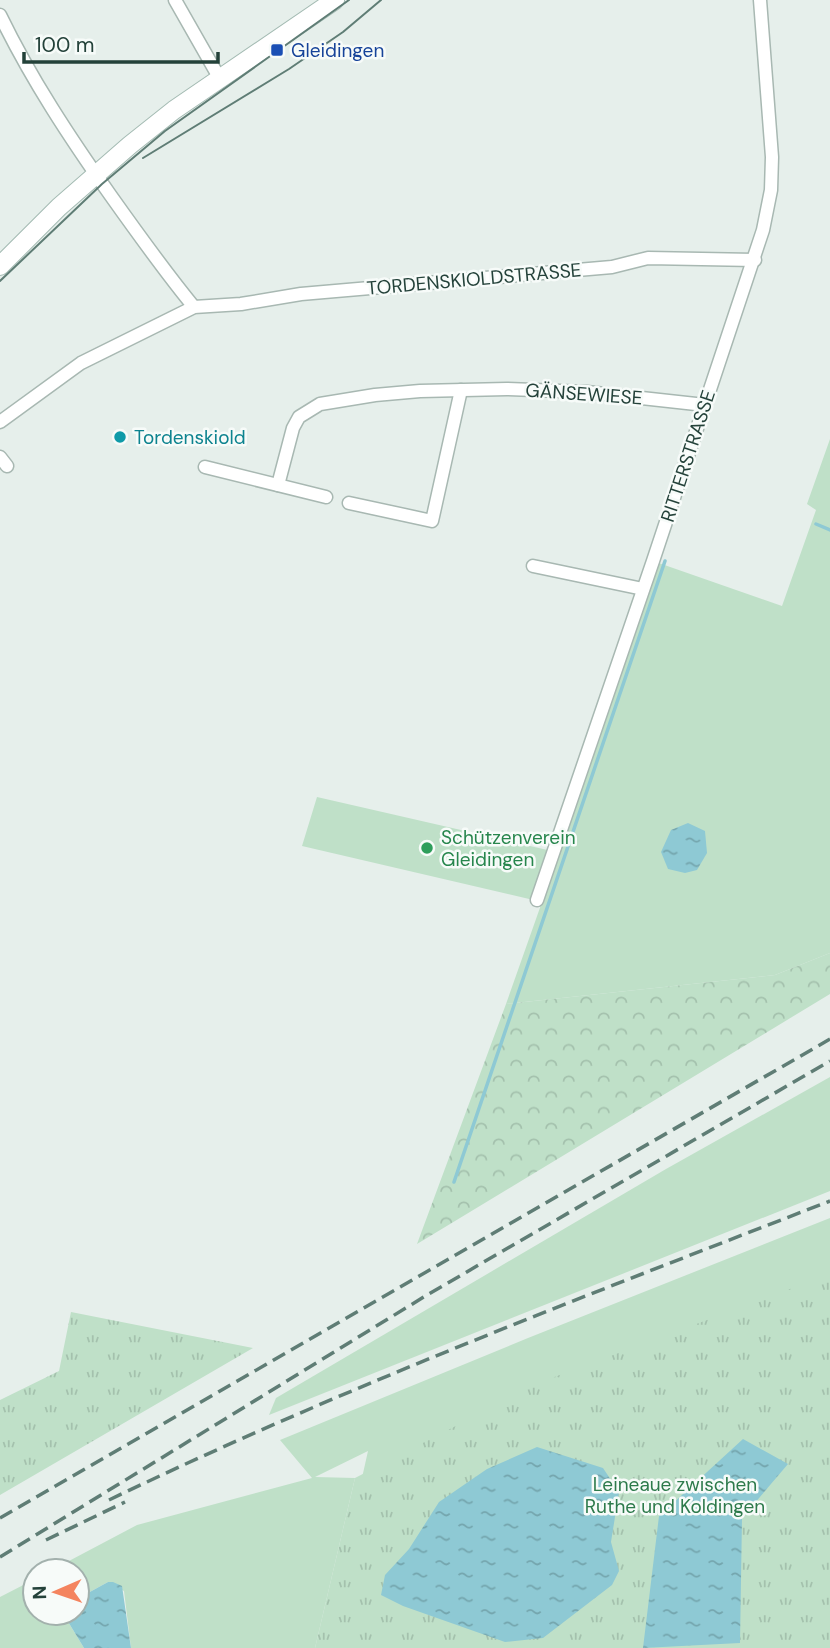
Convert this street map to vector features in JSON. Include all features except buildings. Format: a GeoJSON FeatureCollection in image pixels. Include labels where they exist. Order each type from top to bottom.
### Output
{"type":"FeatureCollection","features":[{"type":"Feature","properties":{"kind":"street"},"geometry":{"type":"LineString","coordinates":[[175,0],[220,79]]}},
{"type":"Feature","properties":{"kind":"street"},"geometry":{"type":"LineString","coordinates":[[0,265],[94,174],[174,110],[335,0]]}},
{"type":"Feature","properties":{"kind":"street","name":"RITTERSTRASSE"},"geometry":{"type":"LineString","coordinates":[[537,900],[755,260],[771,190],[772,157],[760,0]]}},
{"type":"Feature","properties":{"kind":"street"},"geometry":{"type":"LineString","coordinates":[[0,15],[7,43],[94,174],[163,270],[194,307]]}},
{"type":"Feature","properties":{"kind":"street","name":"TORDENSKIOLDSTRASSE"},"geometry":{"type":"LineString","coordinates":[[0,422],[81,363],[194,307],[242,304],[301,294],[612,267],[648,258],[755,260]]}},
{"type":"Feature","properties":{"kind":"street","name":"GÄNSEWIESE"},"geometry":{"type":"LineString","coordinates":[[278,485],[293,428],[299,417],[320,404],[375,395],[507,389],[587,392],[705,405]]}},
{"type":"Feature","properties":{"kind":"street"},"geometry":{"type":"LineString","coordinates":[[349,503],[432,521],[461,390]]}},
{"type":"Feature","properties":{"kind":"street"},"geometry":{"type":"LineString","coordinates":[[205,467],[326,497]]}},
{"type":"Feature","properties":{"kind":"street"},"geometry":{"type":"LineString","coordinates":[[533,566],[643,589]]}},
{"type":"Feature","properties":{"kind":"green space"},"geometry":{"type":"Polygon","coordinates":[[[830,439],[830,953],[775,975],[506,1004],[542,902],[302,846],[317,797],[552,851],[653,561],[782,606],[816,510],[807,504],[830,439]]]}},
{"type":"Feature","properties":{"kind":"green space"},"geometry":{"type":"Polygon","coordinates":[[[830,953],[830,994],[417,1244],[506,1004],[775,975],[830,953]]]}},
{"type":"Feature","properties":{"kind":"green space"},"geometry":{"type":"Polygon","coordinates":[[[830,1077],[830,1191],[269,1415],[276,1398],[666,1169],[830,1077]]]}},
{"type":"Feature","properties":{"kind":"green space","name":"Leineaue zwischen Ruthe und Koldingen"},"geometry":{"type":"Polygon","coordinates":[[[830,1218],[830,1648],[324,1648],[368,1451],[315,1477],[355,1478],[315,1648],[131,1648],[124,1591],[108,1582],[91,1591],[91,1557],[76,1557],[137,1525],[312,1478],[280,1440],[830,1218]]]}},
{"type":"Feature","properties":{"kind":"green space","name":"Leineaue zwischen Ruthe und Koldingen"},"geometry":{"type":"Polygon","coordinates":[[[830,1274],[830,1648],[315,1648],[355,1478],[541,1382],[830,1274]]]}},
{"type":"Feature","properties":{"kind":"green space"},"geometry":{"type":"Polygon","coordinates":[[[71,1312],[253,1348],[0,1495],[0,1400],[59,1371],[71,1312]]]}},
{"type":"Feature","properties":{"kind":"green space"},"geometry":{"type":"Polygon","coordinates":[[[21,1586],[21,1627],[71,1627],[84,1648],[0,1648],[0,1597],[21,1586]]]}},
{"type":"Feature","properties":{"kind":"water"},"geometry":{"type":"Polygon","coordinates":[[[688,823],[705,831],[707,853],[697,870],[685,873],[668,869],[661,852],[671,830],[688,823]]]}},
{"type":"Feature","properties":{"kind":"water"},"geometry":{"type":"Polygon","coordinates":[[[743,1439],[788,1464],[742,1518],[740,1643],[643,1648],[659,1516],[743,1439]]]}},
{"type":"Feature","properties":{"kind":"water"},"geometry":{"type":"Polygon","coordinates":[[[537,1447],[603,1468],[619,1492],[611,1542],[619,1571],[612,1585],[543,1638],[505,1642],[403,1606],[381,1595],[385,1575],[409,1549],[439,1502],[487,1469],[537,1447]]]}},
{"type":"Feature","properties":{"kind":"water"},"geometry":{"type":"Polygon","coordinates":[[[108,1582],[122,1586],[131,1648],[84,1648],[71,1627],[91,1627],[91,1591],[108,1582]]]}},
{"type":"Feature","properties":{"kind":"waterway"},"geometry":{"type":"LineString","coordinates":[[816,524],[830,530]]}},
{"type":"Feature","properties":{"kind":"waterway"},"geometry":{"type":"LineString","coordinates":[[454,1182],[665,561]]}},
{"type":"Feature","properties":{"kind":"tram line"},"geometry":{"type":"LineString","coordinates":[[0,281],[102,184],[165,131],[349,0]]}},
{"type":"Feature","properties":{"kind":"tram line"},"geometry":{"type":"LineString","coordinates":[[143,158],[289,69],[343,32],[381,0]]}},
{"type":"Feature","properties":{"kind":"railway"},"geometry":{"type":"LineString","coordinates":[[0,1518],[830,1039]]}},
{"type":"Feature","properties":{"kind":"railway"},"geometry":{"type":"LineString","coordinates":[[0,1557],[427,1295],[830,1061]]}},
{"type":"Feature","properties":{"kind":"railway"},"geometry":{"type":"LineString","coordinates":[[109,1500],[377,1381],[557,1307],[830,1201]]}},
{"type":"Feature","properties":{"kind":"railway"},"geometry":{"type":"LineString","coordinates":[[46,1540],[125,1502]]}},
{"type":"Feature","properties":{"kind":"place","name":"Gleidingen"},"geometry":{"type":"Point","coordinates":[277,50]}},
{"type":"Feature","properties":{"kind":"place","name":"Tordenskiold"},"geometry":{"type":"Point","coordinates":[120,437]}},
{"type":"Feature","properties":{"kind":"place","name":"Schützenverein Gleidingen"},"geometry":{"type":"Point","coordinates":[427,848]}}]}
